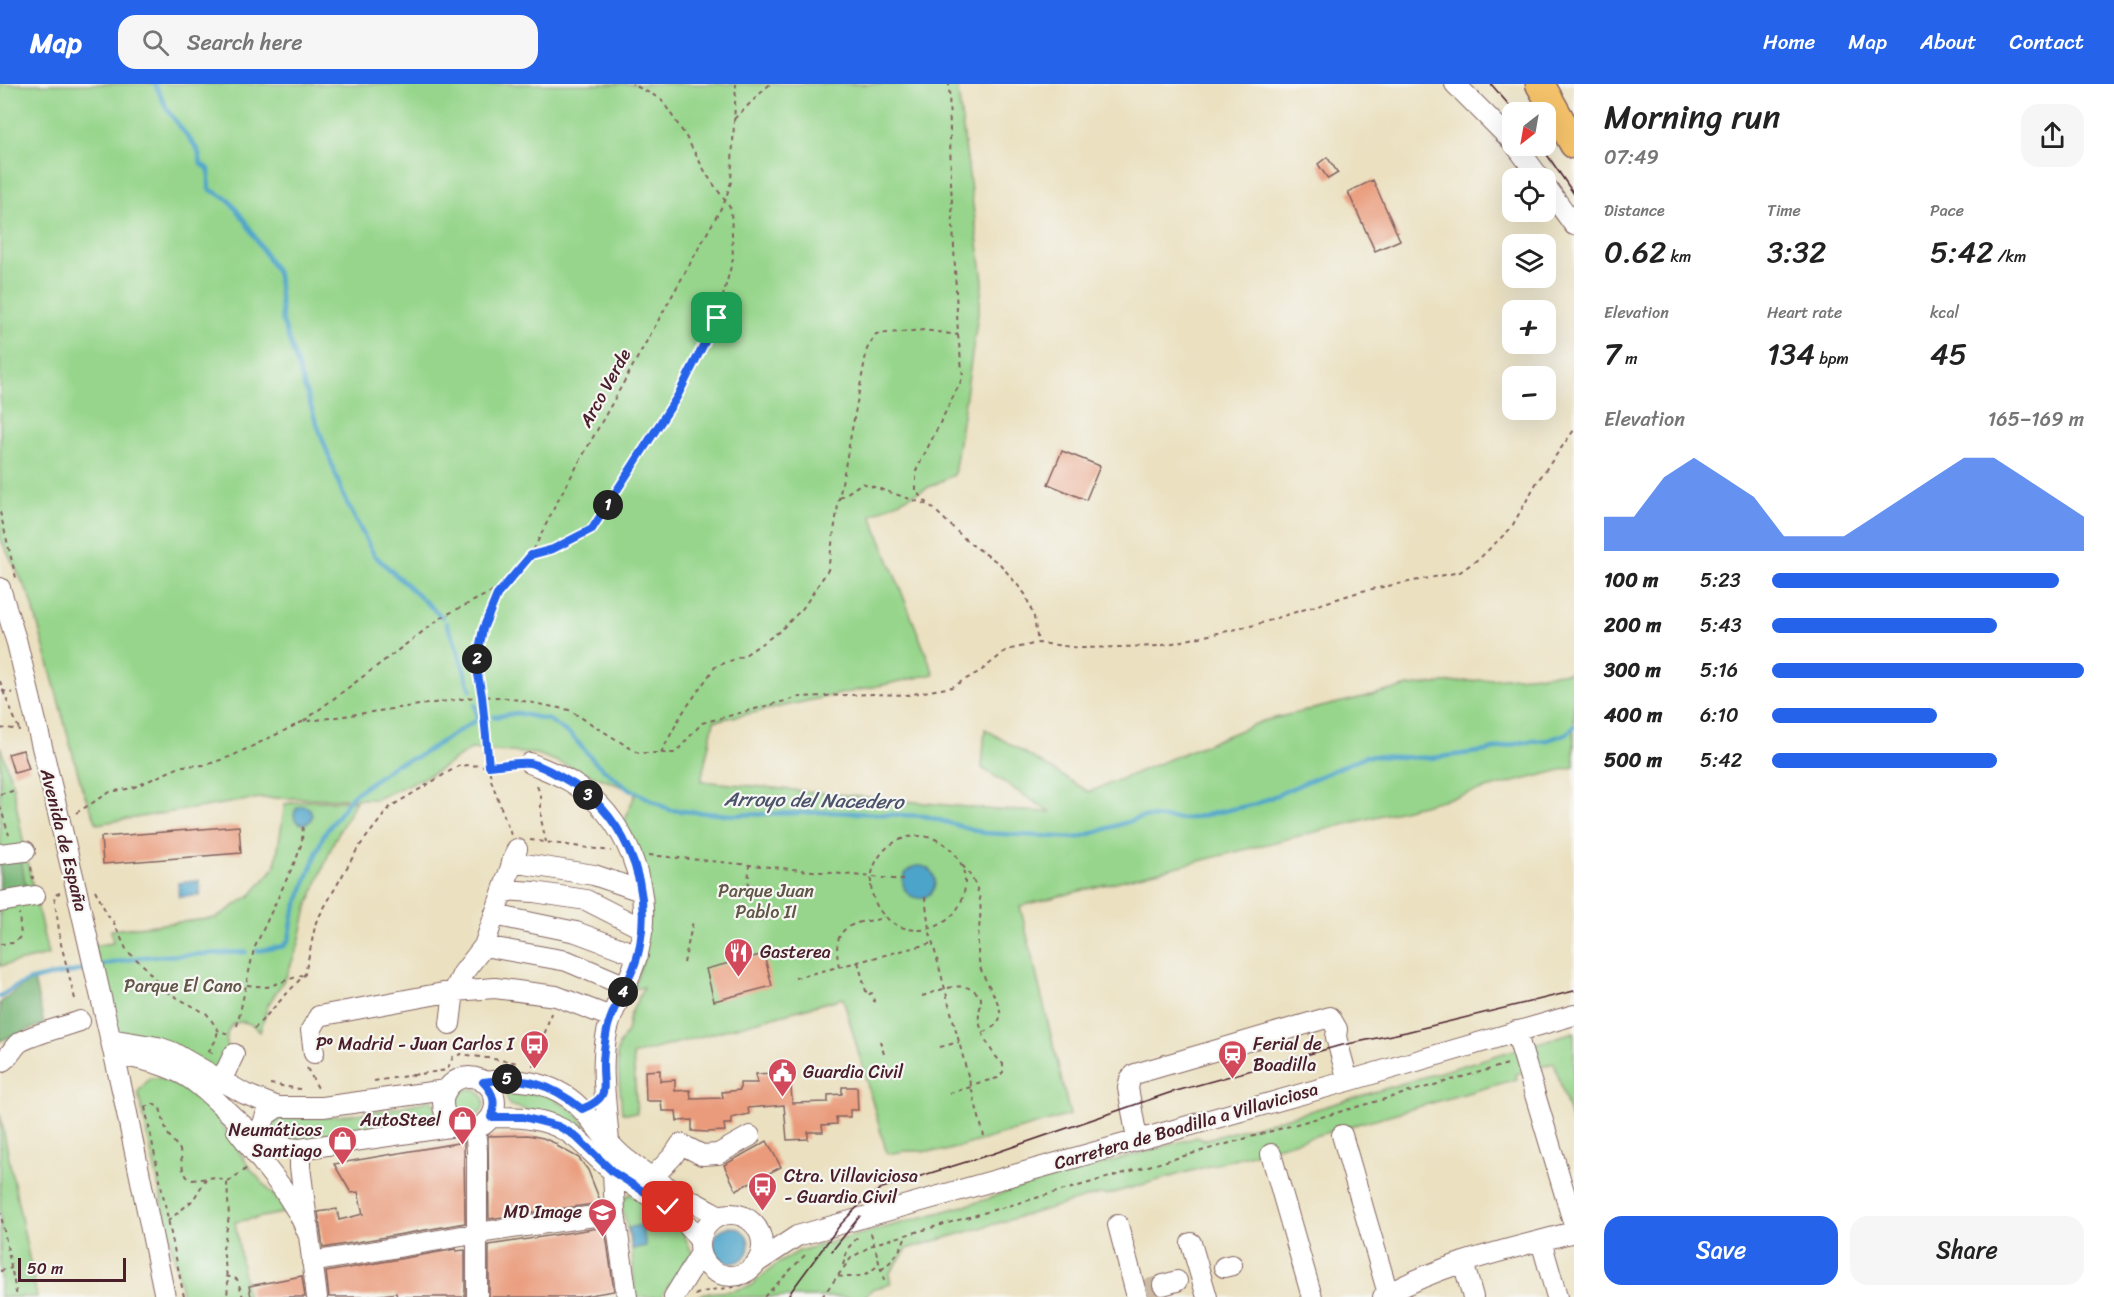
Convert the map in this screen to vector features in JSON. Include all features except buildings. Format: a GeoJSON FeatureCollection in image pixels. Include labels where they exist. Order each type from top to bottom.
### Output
{"type":"FeatureCollection","features":[{"type":"Feature","properties":{"kind":"highway"},"geometry":{"type":"LineString","coordinates":[[1539,84],[1574,144]]}},
{"type":"Feature","properties":{"kind":"highway"},"geometry":{"type":"LineString","coordinates":[[1546,84],[1574,119]]}},
{"type":"Feature","properties":{"kind":"street"},"geometry":{"type":"LineString","coordinates":[[1455,84],[1502,131]]}},
{"type":"Feature","properties":{"kind":"street"},"geometry":{"type":"LineString","coordinates":[[1556,200],[1574,225]]}},
{"type":"Feature","properties":{"kind":"street","name":"Avenida de España"},"geometry":{"type":"LineString","coordinates":[[0,576],[2,592],[17,643],[59,820],[84,887],[93,960],[165,1297]]}},
{"type":"Feature","properties":{"kind":"street"},"geometry":{"type":"LineString","coordinates":[[533,764],[572,783],[591,797],[607,814],[632,855],[642,891],[643,929],[638,955],[611,1017],[605,1041],[603,1064],[609,1143]]}},
{"type":"Feature","properties":{"kind":"street"},"geometry":{"type":"LineString","coordinates":[[450,1024],[454,991],[484,946],[514,849],[642,891]]}},
{"type":"Feature","properties":{"kind":"street"},"geometry":{"type":"LineString","coordinates":[[503,890],[586,900],[643,929]]}},
{"type":"Feature","properties":{"kind":"street"},"geometry":{"type":"LineString","coordinates":[[494,915],[576,932],[638,955]]}},
{"type":"Feature","properties":{"kind":"street"},"geometry":{"type":"LineString","coordinates":[[484,946],[567,961],[626,986]]}},
{"type":"Feature","properties":{"kind":"street"},"geometry":{"type":"LineString","coordinates":[[314,1053],[312,1030],[319,1016],[454,991],[495,988],[556,996],[611,1017]]}},
{"type":"Feature","properties":{"kind":"street"},"geometry":{"type":"LineString","coordinates":[[0,1062],[5,1060],[22,1041],[78,1012]]}},
{"type":"Feature","properties":{"kind":"street","name":"Carretera de Boadilla a Villaviciosa"},"geometry":{"type":"LineString","coordinates":[[756,1263],[801,1245],[1137,1139],[1348,1081],[1574,1015]]}},
{"type":"Feature","properties":{"kind":"street"},"geometry":{"type":"LineString","coordinates":[[1137,1139],[1128,1088],[1130,1079],[1135,1074],[1330,1017],[1337,1029],[1336,1037],[1348,1081]]}},
{"type":"Feature","properties":{"kind":"street"},"geometry":{"type":"LineString","coordinates":[[1516,1031],[1574,1225]]}},
{"type":"Feature","properties":{"kind":"street"},"geometry":{"type":"LineString","coordinates":[[112,1047],[151,1046],[228,1066],[245,1094],[278,1107],[323,1107],[446,1090]]}},
{"type":"Feature","properties":{"kind":"street"},"geometry":{"type":"LineString","coordinates":[[112,1047],[189,1078],[258,1138],[286,1149],[300,1149],[523,1117],[558,1126],[574,1135],[613,1172],[682,1218],[701,1247],[705,1261],[718,1273],[725,1275],[741,1274],[756,1263],[761,1253],[762,1242],[755,1225]]}},
{"type":"Feature","properties":{"kind":"street"},"geometry":{"type":"LineString","coordinates":[[123,1094],[140,1071],[160,1065]]}},
{"type":"Feature","properties":{"kind":"street"},"geometry":{"type":"LineString","coordinates":[[466,1077],[483,1082],[490,1089],[494,1098],[494,1108],[474,1124],[449,1119],[444,1110],[443,1100],[451,1084],[466,1077]]}},
{"type":"Feature","properties":{"kind":"street"},"geometry":{"type":"LineString","coordinates":[[483,1082],[518,1079],[555,1090],[582,1109],[619,1153],[652,1178],[720,1216]]}},
{"type":"Feature","properties":{"kind":"street"},"geometry":{"type":"LineString","coordinates":[[582,1109],[597,1102],[606,1088]]}},
{"type":"Feature","properties":{"kind":"street"},"geometry":{"type":"LineString","coordinates":[[258,1138],[266,1115],[278,1107]]}},
{"type":"Feature","properties":{"kind":"street"},"geometry":{"type":"LineString","coordinates":[[226,1111],[241,1136],[283,1189],[300,1216],[309,1236]]}},
{"type":"Feature","properties":{"kind":"street"},"geometry":{"type":"LineString","coordinates":[[474,1124],[477,1151],[477,1297]]}},
{"type":"Feature","properties":{"kind":"street"},"geometry":{"type":"LineString","coordinates":[[1342,1135],[1387,1296],[1425,1276],[1463,1262],[1574,1232]]}},
{"type":"Feature","properties":{"kind":"street"},"geometry":{"type":"LineString","coordinates":[[652,1178],[681,1144],[702,1155],[718,1154],[750,1136]]}},
{"type":"Feature","properties":{"kind":"street"},"geometry":{"type":"LineString","coordinates":[[300,1149],[300,1167],[317,1297]]}},
{"type":"Feature","properties":{"kind":"street"},"geometry":{"type":"LineString","coordinates":[[1271,1154],[1312,1297]]}},
{"type":"Feature","properties":{"kind":"street"},"geometry":{"type":"LineString","coordinates":[[613,1172],[615,1213],[627,1297]]}},
{"type":"Feature","properties":{"kind":"street"},"geometry":{"type":"LineString","coordinates":[[312,1262],[615,1213]]}},
{"type":"Feature","properties":{"kind":"street"},"geometry":{"type":"LineString","coordinates":[[676,1295],[701,1247],[704,1230],[711,1221],[720,1216],[739,1215],[755,1225],[801,1245]]}},
{"type":"Feature","properties":{"kind":"street"},"geometry":{"type":"LineString","coordinates":[[1118,1225],[1181,1280],[1207,1297]]}},
{"type":"Feature","properties":{"kind":"street"},"geometry":{"type":"LineString","coordinates":[[1541,1241],[1557,1297]]}},
{"type":"Feature","properties":{"kind":"street"},"geometry":{"type":"LineString","coordinates":[[1181,1280],[1191,1243]]}},
{"type":"Feature","properties":{"kind":"street"},"geometry":{"type":"LineString","coordinates":[[1463,1262],[1473,1297]]}},
{"type":"Feature","properties":{"kind":"street"},"geometry":{"type":"LineString","coordinates":[[676,1295],[718,1273]]}},
{"type":"Feature","properties":{"kind":"path"},"geometry":{"type":"LineString","coordinates":[[531,555],[553,549],[592,529],[677,397],[717,318],[733,259],[731,209],[707,175],[686,135],[661,99],[632,84]]}},
{"type":"Feature","properties":{"kind":"path","name":"Arco Verde"},"geometry":{"type":"LineString","coordinates":[[514,849],[491,780],[489,766],[482,696],[476,664],[483,629],[497,595],[531,555],[558,500],[725,201],[731,182],[736,84]]}},
{"type":"Feature","properties":{"kind":"path"},"geometry":{"type":"LineString","coordinates":[[734,119],[770,84]]}},
{"type":"Feature","properties":{"kind":"path"},"geometry":{"type":"LineString","coordinates":[[949,84],[952,217],[958,335],[963,376],[916,471],[916,492],[968,542],[1000,564],[1025,594],[1034,617],[1038,643]]}},
{"type":"Feature","properties":{"kind":"path"},"geometry":{"type":"LineString","coordinates":[[661,753],[681,715],[715,667],[745,655],[780,631],[803,608],[828,570],[867,349],[876,334],[924,330],[958,335]]}},
{"type":"Feature","properties":{"kind":"path"},"geometry":{"type":"LineString","coordinates":[[303,722],[482,696],[508,698],[569,710],[638,753],[675,753],[702,723],[800,697],[873,693],[907,695],[952,687],[982,670],[1007,650],[1038,643],[1082,648],[1159,646],[1256,625],[1362,591],[1460,572],[1481,557],[1511,528],[1537,482],[1574,430]]}},
{"type":"Feature","properties":{"kind":"path"},"geometry":{"type":"LineString","coordinates":[[839,499],[862,483],[931,506]]}},
{"type":"Feature","properties":{"kind":"path"},"geometry":{"type":"LineString","coordinates":[[59,820],[75,814],[110,792],[132,788],[182,766],[206,765],[232,756],[303,722],[442,617],[507,584]]}},
{"type":"Feature","properties":{"kind":"path"},"geometry":{"type":"LineString","coordinates":[[3,691],[19,729]]}},
{"type":"Feature","properties":{"kind":"path"},"geometry":{"type":"LineString","coordinates":[[254,1029],[305,974],[316,922],[358,848],[390,807],[460,765],[533,764],[534,777],[541,796],[541,819],[546,842]]}},
{"type":"Feature","properties":{"kind":"path"},"geometry":{"type":"LineString","coordinates":[[0,794],[13,791]]}},
{"type":"Feature","properties":{"kind":"path"},"geometry":{"type":"LineString","coordinates":[[0,806],[12,849]]}},
{"type":"Feature","properties":{"kind":"path"},"geometry":{"type":"LineString","coordinates":[[237,1026],[254,949],[297,857],[302,842],[303,824]]}},
{"type":"Feature","properties":{"kind":"path"},"geometry":{"type":"LineString","coordinates":[[961,863],[965,887],[957,909],[950,918],[928,929],[905,928],[885,917],[873,898],[871,877],[878,856],[886,848],[905,837],[916,836],[938,840],[947,846],[961,863],[972,877],[981,898],[980,966],[984,980],[1000,1009],[999,1021],[984,1032]]}},
{"type":"Feature","properties":{"kind":"path"},"geometry":{"type":"LineString","coordinates":[[514,849],[546,842],[632,855],[903,880]]}},
{"type":"Feature","properties":{"kind":"path"},"geometry":{"type":"LineString","coordinates":[[748,895],[749,865]]}},
{"type":"Feature","properties":{"kind":"path"},"geometry":{"type":"LineString","coordinates":[[78,1012],[61,944],[54,895],[84,887],[113,921],[127,951],[146,967],[163,990],[207,1014],[218,1030],[228,1034]]}},
{"type":"Feature","properties":{"kind":"path"},"geometry":{"type":"LineString","coordinates":[[925,897],[928,929],[984,1136]]}},
{"type":"Feature","properties":{"kind":"path"},"geometry":{"type":"LineString","coordinates":[[0,944],[14,943],[21,936],[17,899]]}},
{"type":"Feature","properties":{"kind":"path"},"geometry":{"type":"LineString","coordinates":[[839,967],[836,942],[842,931],[851,925],[864,921],[876,921],[885,917]]}},
{"type":"Feature","properties":{"kind":"path"},"geometry":{"type":"LineString","coordinates":[[684,963],[693,921]]}},
{"type":"Feature","properties":{"kind":"path"},"geometry":{"type":"LineString","coordinates":[[795,978],[932,943]]}},
{"type":"Feature","properties":{"kind":"path"},"geometry":{"type":"LineString","coordinates":[[858,962],[867,995],[872,993],[875,1005]]}},
{"type":"Feature","properties":{"kind":"path"},"geometry":{"type":"LineString","coordinates":[[246,985],[267,987],[305,974]]}},
{"type":"Feature","properties":{"kind":"path"},"geometry":{"type":"LineString","coordinates":[[922,996],[961,986],[974,989],[981,998],[978,1015],[991,1052],[1003,1064],[1003,1072],[998,1078],[949,1093]]}},
{"type":"Feature","properties":{"kind":"path"},"geometry":{"type":"LineString","coordinates":[[880,1041],[884,1054]]}},
{"type":"Feature","properties":{"kind":"path"},"geometry":{"type":"LineString","coordinates":[[940,1047],[959,1042]]}},
{"type":"Feature","properties":{"kind":"path"},"geometry":{"type":"LineString","coordinates":[[209,1051],[228,1066]]}},
{"type":"Feature","properties":{"kind":"path"},"geometry":{"type":"LineString","coordinates":[[367,1083],[447,1070],[453,1057],[461,1054],[521,1063]]}},
{"type":"Feature","properties":{"kind":"path"},"geometry":{"type":"LineString","coordinates":[[822,1297],[850,1258],[874,1244],[1525,1059]]}},
{"type":"Feature","properties":{"kind":"path"},"geometry":{"type":"LineString","coordinates":[[263,1082],[279,1087],[321,1090]]}},
{"type":"Feature","properties":{"kind":"path"},"geometry":{"type":"LineString","coordinates":[[139,1108],[153,1104],[160,1108],[168,1133],[180,1150],[183,1170],[187,1177],[192,1180],[217,1177],[227,1183]]}},
{"type":"Feature","properties":{"kind":"path"},"geometry":{"type":"LineString","coordinates":[[145,1107],[184,1297]]}},
{"type":"Feature","properties":{"kind":"path"},"geometry":{"type":"LineString","coordinates":[[227,1183],[252,1164]]}},
{"type":"Feature","properties":{"kind":"path"},"geometry":{"type":"LineString","coordinates":[[168,1221],[193,1200],[206,1178]]}},
{"type":"Feature","properties":{"kind":"path"},"geometry":{"type":"LineString","coordinates":[[227,1183],[229,1217],[223,1249],[227,1297]]}},
{"type":"Feature","properties":{"kind":"path"},"geometry":{"type":"LineString","coordinates":[[0,1210],[16,1297]]}},
{"type":"Feature","properties":{"kind":"path"},"geometry":{"type":"LineString","coordinates":[[870,1228],[885,1284]]}},
{"type":"Feature","properties":{"kind":"path"},"geometry":{"type":"LineString","coordinates":[[843,1268],[848,1248],[860,1235]]}},
{"type":"Feature","properties":{"kind":"path"},"geometry":{"type":"LineString","coordinates":[[881,1270],[898,1254],[906,1235]]}},
{"type":"Feature","properties":{"kind":"path"},"geometry":{"type":"LineString","coordinates":[[764,1297],[801,1245]]}},
{"type":"Feature","properties":{"kind":"path"},"geometry":{"type":"LineString","coordinates":[[837,1276],[863,1275],[873,1271],[879,1264]]}},
{"type":"Feature","properties":{"kind":"path"},"geometry":{"type":"LineString","coordinates":[[0,1271],[12,1268]]}},
{"type":"Feature","properties":{"kind":"path"},"geometry":{"type":"LineString","coordinates":[[226,1276],[237,1279],[243,1297]]}},
{"type":"Feature","properties":{"kind":"green space","name":"Parque Juan Pablo II"},"geometry":{"type":"Polygon","coordinates":[[[0,84],[957,84],[983,281],[954,475],[871,515],[934,674],[714,721],[701,781],[997,810],[1050,812],[982,768],[985,729],[1089,792],[1263,721],[1409,686],[1574,672],[1574,767],[1020,906],[1070,1115],[945,1151],[905,1151],[887,1154],[843,998],[633,1055],[637,1113],[622,1113],[617,1055],[619,1045],[627,1032],[630,1015],[644,987],[633,989],[644,957],[622,827],[636,792],[537,754],[471,749],[434,773],[376,799],[260,798],[97,824],[82,788],[31,599],[0,538],[0,84]]]}},
{"type":"Feature","properties":{"kind":"green space"},"geometry":{"type":"Polygon","coordinates":[[[0,746],[12,782],[48,955],[0,966],[0,746]]]}},
{"type":"Feature","properties":{"kind":"green space","name":"Parque El Cano"},"geometry":{"type":"Polygon","coordinates":[[[304,801],[356,801],[334,841],[307,908],[299,943],[287,975],[268,1005],[260,1032],[245,1022],[232,1025],[227,1037],[227,1045],[231,1054],[220,1077],[113,1036],[92,946],[113,943],[111,930],[216,918],[251,895],[275,867],[285,804],[304,801]]]}},
{"type":"Feature","properties":{"kind":"green space"},"geometry":{"type":"Polygon","coordinates":[[[21,859],[26,888],[0,892],[0,863],[21,859]]]}},
{"type":"Feature","properties":{"kind":"green space"},"geometry":{"type":"Polygon","coordinates":[[[34,980],[44,1024],[0,1041],[0,1003],[34,980]]]}},
{"type":"Feature","properties":{"kind":"green space"},"geometry":{"type":"Polygon","coordinates":[[[1574,1032],[1574,1128],[1554,1063],[1516,1074],[1517,1079],[907,1249],[889,1274],[891,1284],[872,1289],[865,1297],[698,1297],[705,1293],[731,1291],[750,1286],[777,1264],[799,1251],[985,1200],[1008,1191],[1197,1137],[1204,1140],[1310,1111],[1574,1032]]]}},
{"type":"Feature","properties":{"kind":"green space"},"geometry":{"type":"Polygon","coordinates":[[[150,1078],[160,1078],[182,1088],[215,1114],[249,1167],[288,1212],[235,1222],[247,1297],[183,1297],[138,1092],[150,1078]]]}},
{"type":"Feature","properties":{"kind":"green space"},"geometry":{"type":"Polygon","coordinates":[[[504,1088],[548,1095],[574,1111],[605,1150],[585,1134],[559,1119],[509,1105],[504,1088]]]}},
{"type":"Feature","properties":{"kind":"green space"},"geometry":{"type":"Polygon","coordinates":[[[470,1089],[480,1093],[484,1103],[480,1113],[470,1117],[460,1113],[456,1103],[460,1093],[470,1089]]]}},
{"type":"Feature","properties":{"kind":"green space"},"geometry":{"type":"Polygon","coordinates":[[[432,1100],[439,1121],[310,1142],[270,1136],[272,1118],[352,1115],[432,1100]]]}},
{"type":"Feature","properties":{"kind":"green space"},"geometry":{"type":"Polygon","coordinates":[[[0,1114],[37,1297],[0,1297],[0,1114]]]}},
{"type":"Feature","properties":{"kind":"green space"},"geometry":{"type":"Polygon","coordinates":[[[630,1194],[682,1230],[692,1253],[661,1297],[635,1297],[632,1249],[622,1207],[625,1197],[630,1194]]]}},
{"type":"Feature","properties":{"kind":"water"},"geometry":{"type":"Polygon","coordinates":[[[303,806],[309,809],[312,815],[309,821],[303,824],[297,821],[294,815],[297,809],[303,806]]]}},
{"type":"Feature","properties":{"kind":"water"},"geometry":{"type":"Polygon","coordinates":[[[919,866],[930,871],[935,882],[930,893],[919,898],[908,893],[903,882],[908,871],[919,866]]]}},
{"type":"Feature","properties":{"kind":"water"},"geometry":{"type":"Polygon","coordinates":[[[199,880],[200,895],[179,897],[178,883],[199,880]]]}},
{"type":"Feature","properties":{"kind":"water"},"geometry":{"type":"Polygon","coordinates":[[[642,1225],[646,1246],[632,1249],[628,1228],[642,1225]]]}},
{"type":"Feature","properties":{"kind":"water"},"geometry":{"type":"Polygon","coordinates":[[[731,1227],[744,1232],[749,1245],[744,1258],[731,1263],[718,1258],[713,1245],[718,1232],[731,1227]]]}},
{"type":"Feature","properties":{"kind":"waterway"},"geometry":{"type":"LineString","coordinates":[[155,84],[168,111],[198,150],[201,164],[209,169],[209,189],[228,199],[245,221],[278,275],[282,319],[314,416],[344,497],[374,555],[442,617]]}},
{"type":"Feature","properties":{"kind":"waterway"},"geometry":{"type":"LineString","coordinates":[[446,623],[471,690]]}},
{"type":"Feature","properties":{"kind":"waterway","name":"Arroyo del Nacedero"},"geometry":{"type":"LineString","coordinates":[[257,951],[284,946],[289,940],[293,915],[323,836],[352,796],[396,764],[417,757],[478,719],[475,705]]}},
{"type":"Feature","properties":{"kind":"waterway","name":"Arroyo del Nacedero"},"geometry":{"type":"LineString","coordinates":[[494,717],[517,713],[549,720],[572,736],[596,763],[626,787],[670,810],[732,815],[829,812],[925,816],[984,833],[1077,838],[1143,817],[1187,819],[1256,804],[1366,756],[1432,758],[1486,751],[1524,742],[1548,740],[1568,733],[1574,726]]}},
{"type":"Feature","properties":{"kind":"waterway","name":"Arroyo del Nacedero"},"geometry":{"type":"LineString","coordinates":[[98,966],[142,957],[246,952]]}},
{"type":"Feature","properties":{"kind":"waterway","name":"Arroyo del Nacedero"},"geometry":{"type":"LineString","coordinates":[[0,997],[34,979],[90,968]]}},
{"type":"Feature","properties":{"kind":"tunnel"},"geometry":{"type":"LineString","coordinates":[[1145,1290],[1163,1285]]}},
{"type":"Feature","properties":{"kind":"tram line"},"geometry":{"type":"LineString","coordinates":[[1491,84],[1506,102]]}},
{"type":"Feature","properties":{"kind":"tram line"},"geometry":{"type":"LineString","coordinates":[[1548,156],[1574,194]]}},
{"type":"Feature","properties":{"kind":"tram line"},"geometry":{"type":"LineString","coordinates":[[787,1297],[840,1225],[865,1199],[882,1188],[992,1154],[1169,1093],[1338,1046],[1574,991]]}},
{"type":"Feature","properties":{"kind":"tram line"},"geometry":{"type":"LineString","coordinates":[[832,1251],[860,1216]]}},
{"type":"Feature","properties":{"kind":"place","name":"Gasterea"},"geometry":{"type":"Point","coordinates":[739,978]}},
{"type":"Feature","properties":{"kind":"place","name":"Pº Madrid - Juan Carlos I"},"geometry":{"type":"Point","coordinates":[535,1070]}},
{"type":"Feature","properties":{"kind":"place","name":"Ferial de Boadilla"},"geometry":{"type":"Point","coordinates":[1232,1080]}},
{"type":"Feature","properties":{"kind":"place","name":"Guardia Civil"},"geometry":{"type":"Point","coordinates":[782,1098]}},
{"type":"Feature","properties":{"kind":"place","name":"AutoSteel"},"geometry":{"type":"Point","coordinates":[462,1146]}},
{"type":"Feature","properties":{"kind":"place","name":"Neumáticos Santiago"},"geometry":{"type":"Point","coordinates":[343,1166]}},
{"type":"Feature","properties":{"kind":"place","name":"Ctra. Villaviciosa - Guardia Civil"},"geometry":{"type":"Point","coordinates":[763,1212]}},
{"type":"Feature","properties":{"kind":"place","name":"MD Image"},"geometry":{"type":"Point","coordinates":[603,1238]}},
{"type":"Feature","properties":{"kind":"route"},"geometry":{"type":"LineString","coordinates":[[668,1207],[613,1172],[574,1135],[558,1126],[523,1117],[491,1117],[494,1098],[490,1089],[483,1082],[518,1079],[532,1082],[555,1090],[582,1109],[597,1102],[602,1096],[606,1088],[603,1064],[605,1041],[612,1013],[635,966],[643,929],[643,910],[642,891],[632,855],[607,814],[591,797],[572,783],[530,763],[489,766],[482,696],[476,664],[483,629],[497,595],[531,555],[553,549],[592,529],[677,397],[717,318]]}}]}
